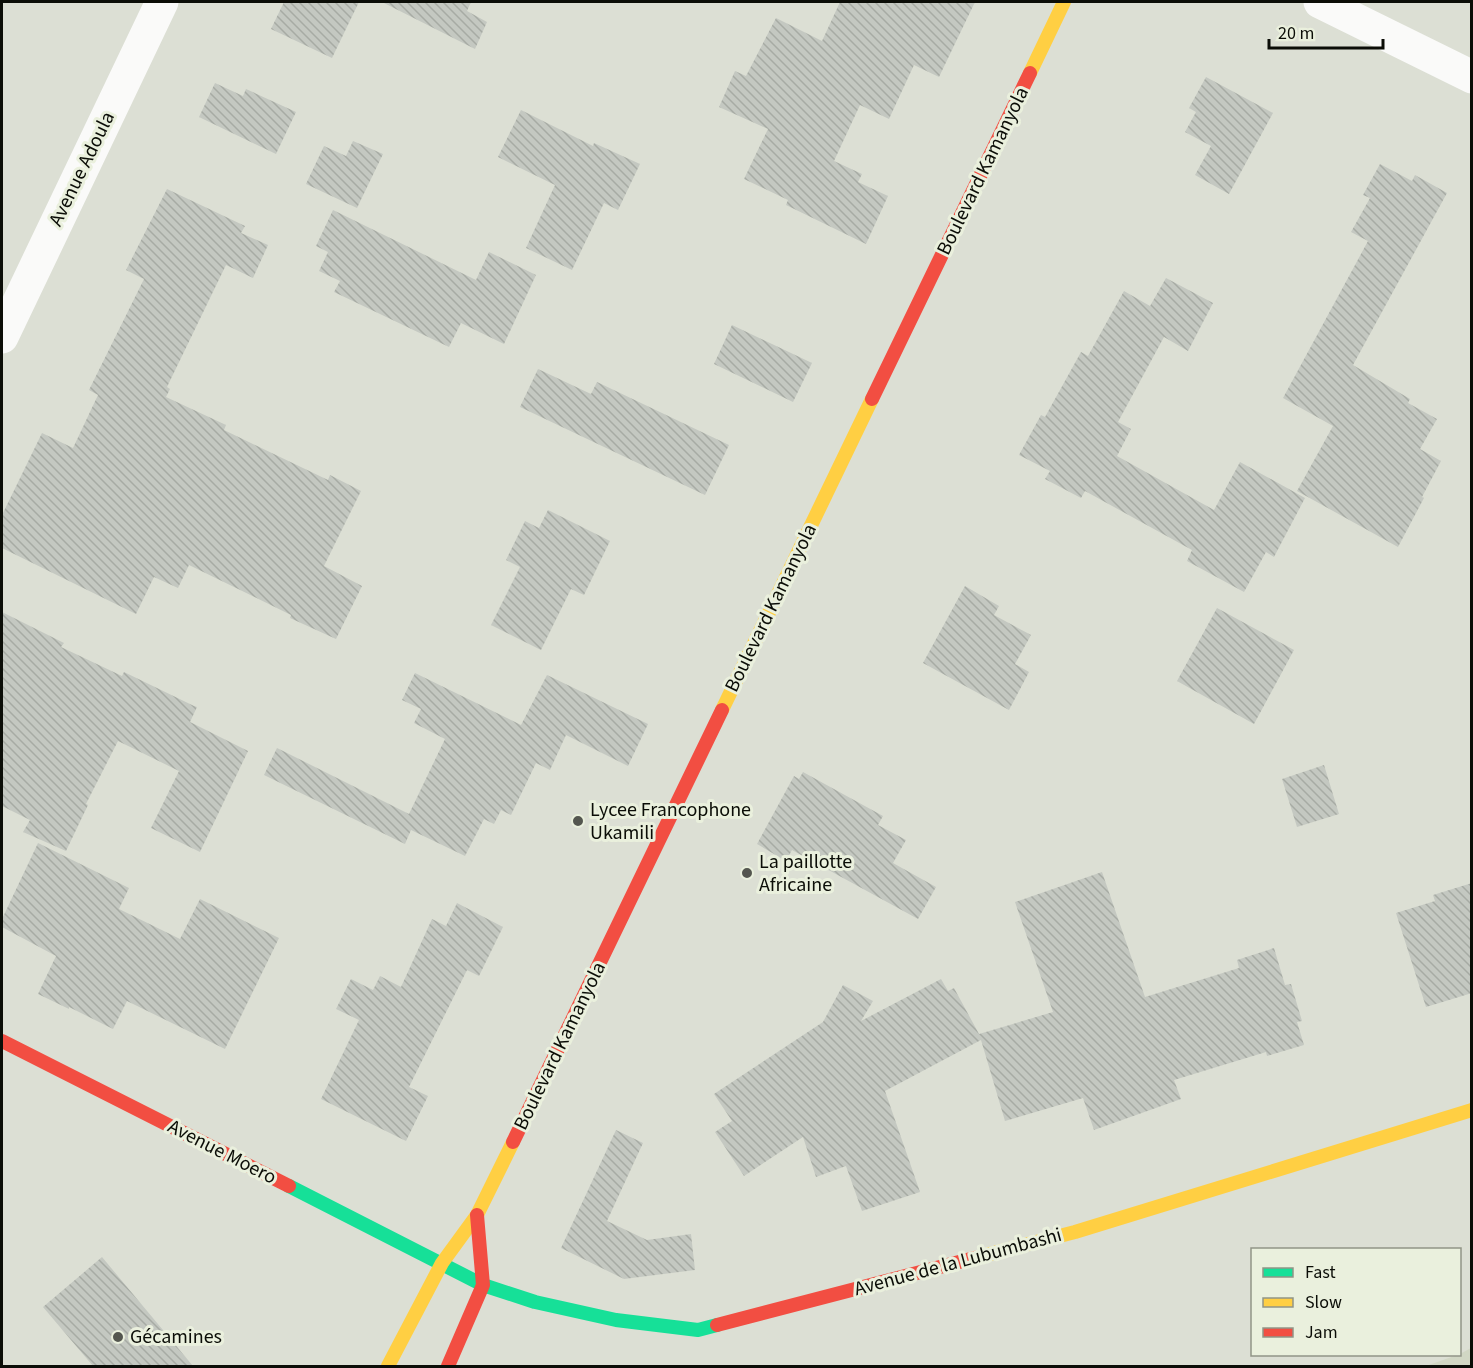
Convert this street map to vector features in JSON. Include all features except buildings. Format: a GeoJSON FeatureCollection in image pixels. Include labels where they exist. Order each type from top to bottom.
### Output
{"type":"FeatureCollection","features":[{"type":"Feature","properties":{"kind":"main road","name":"Boulevard Kamanyola"},"geometry":{"type":"LineString","coordinates":[[388,1366],[442,1263],[477,1215],[1064,2]]}},
{"type":"Feature","properties":{"kind":"main road","name":"Avenue Moero"},"geometry":{"type":"LineString","coordinates":[[2,1041],[442,1263]]}},
{"type":"Feature","properties":{"kind":"main road","name":"Avenue de la Lubumbashi"},"geometry":{"type":"LineString","coordinates":[[442,1263],[483,1285],[522,1300],[598,1318],[653,1327],[698,1330],[1075,1232],[1472,1110]]}},
{"type":"Feature","properties":{"kind":"main road"},"geometry":{"type":"LineString","coordinates":[[448,1366],[483,1285],[477,1215]]}},
{"type":"Feature","properties":{"kind":"street","name":"Avenue Adoula"},"geometry":{"type":"LineString","coordinates":[[2,337],[162,2]]}},
{"type":"Feature","properties":{"kind":"street"},"geometry":{"type":"LineString","coordinates":[[1320,2],[1472,76]]}},
{"type":"Feature","properties":{"kind":"shaded area"},"geometry":{"type":"Polygon","coordinates":[[[1471,1348],[1471,1366],[1426,1366],[1454,1356],[1461,1356],[1461,1353],[1471,1348]]]}},
{"type":"Feature","properties":{"kind":"traffic: fast"},"geometry":{"type":"LineString","coordinates":[[289,1186],[483,1285],[535,1302],[616,1320],[698,1330],[717,1325]]}},
{"type":"Feature","properties":{"kind":"traffic: slow"},"geometry":{"type":"LineString","coordinates":[[1030,73],[1064,2]]}},
{"type":"Feature","properties":{"kind":"traffic: slow"},"geometry":{"type":"LineString","coordinates":[[722,710],[872,399]]}},
{"type":"Feature","properties":{"kind":"traffic: slow"},"geometry":{"type":"LineString","coordinates":[[986,1255],[1075,1232],[1472,1110]]}},
{"type":"Feature","properties":{"kind":"traffic: slow"},"geometry":{"type":"LineString","coordinates":[[388,1366],[442,1263],[477,1215],[513,1142]]}},
{"type":"Feature","properties":{"kind":"traffic: jam"},"geometry":{"type":"LineString","coordinates":[[872,399],[1030,73]]}},
{"type":"Feature","properties":{"kind":"traffic: jam"},"geometry":{"type":"LineString","coordinates":[[513,1142],[722,710]]}},
{"type":"Feature","properties":{"kind":"traffic: jam"},"geometry":{"type":"LineString","coordinates":[[2,1041],[289,1186]]}},
{"type":"Feature","properties":{"kind":"traffic: jam"},"geometry":{"type":"LineString","coordinates":[[448,1366],[483,1285],[477,1215]]}},
{"type":"Feature","properties":{"kind":"traffic: jam"},"geometry":{"type":"LineString","coordinates":[[717,1325],[986,1255]]}},
{"type":"Feature","properties":{"kind":"place","name":"Lycee Francophone Ukamili"},"geometry":{"type":"Point","coordinates":[578,821]}},
{"type":"Feature","properties":{"kind":"place","name":"La paillotte Africaine"},"geometry":{"type":"Point","coordinates":[747,873]}},
{"type":"Feature","properties":{"kind":"place","name":"Gécamines"},"geometry":{"type":"Point","coordinates":[118,1337]}}]}
